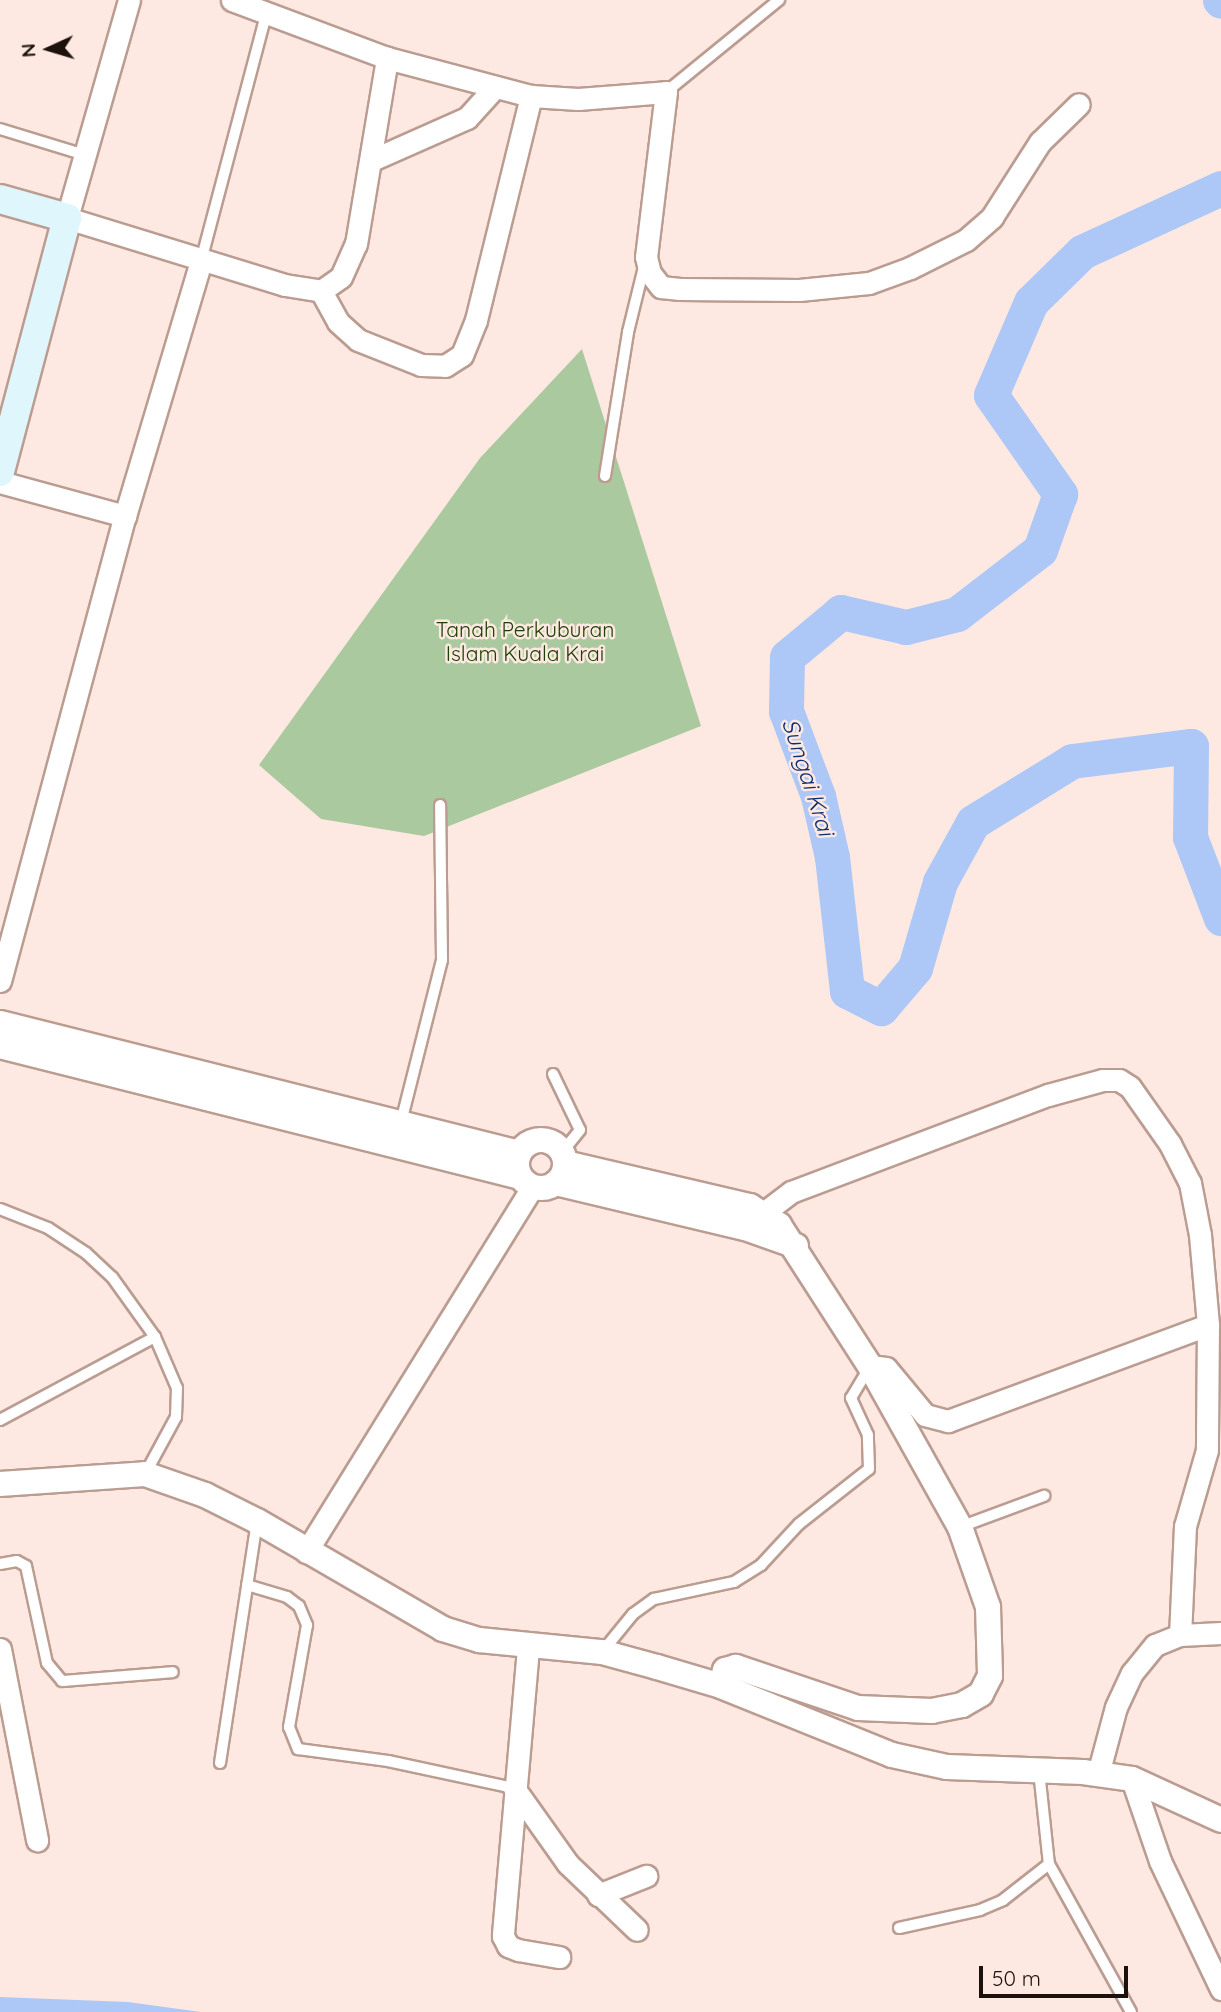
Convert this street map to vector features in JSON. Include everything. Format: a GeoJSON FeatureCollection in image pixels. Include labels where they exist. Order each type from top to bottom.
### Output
{"type":"FeatureCollection","features":[{"type":"Feature","properties":{"kind":"main road"},"geometry":{"type":"LineString","coordinates":[[0,199],[67,218],[0,472]]}},
{"type":"Feature","properties":{"kind":"street"},"geometry":{"type":"LineString","coordinates":[[129,0],[67,218],[201,261],[321,291],[338,322],[358,340],[421,365],[445,366],[462,355],[475,320],[531,96]]}},
{"type":"Feature","properties":{"kind":"street"},"geometry":{"type":"LineString","coordinates":[[232,0],[387,58],[531,96],[579,99],[666,92],[646,257],[650,273],[661,287],[799,290],[869,283],[890,275],[966,240],[992,217],[1040,142],[1079,104]]}},
{"type":"Feature","properties":{"kind":"street"},"geometry":{"type":"LineString","coordinates":[[321,291],[341,277],[356,244],[387,58]]}},
{"type":"Feature","properties":{"kind":"street"},"geometry":{"type":"LineString","coordinates":[[372,160],[467,118],[495,87]]}},
{"type":"Feature","properties":{"kind":"street"},"geometry":{"type":"LineString","coordinates":[[0,981],[125,516],[201,261]]}},
{"type":"Feature","properties":{"kind":"street"},"geometry":{"type":"LineString","coordinates":[[0,482],[125,516]]}},
{"type":"Feature","properties":{"kind":"street"},"geometry":{"type":"LineString","coordinates":[[0,1023],[398,1135]]}},
{"type":"Feature","properties":{"kind":"street"},"geometry":{"type":"LineString","coordinates":[[0,1046],[398,1135],[754,1220],[796,1247],[870,1366],[960,1527],[988,1607],[990,1676],[981,1693],[962,1705],[932,1712],[858,1708],[730,1667],[722,1675],[721,1686]]}},
{"type":"Feature","properties":{"kind":"street"},"geometry":{"type":"LineString","coordinates":[[754,1220],[791,1192],[1048,1095],[1103,1080],[1119,1080],[1130,1087],[1170,1144],[1190,1183],[1200,1235],[1208,1325],[1207,1450],[1185,1526],[1180,1635]]}},
{"type":"Feature","properties":{"kind":"street"},"geometry":{"type":"LineString","coordinates":[[306,1552],[542,1169]]}},
{"type":"Feature","properties":{"kind":"street"},"geometry":{"type":"LineString","coordinates":[[870,1366],[886,1368],[925,1415],[948,1421],[1208,1325]]}},
{"type":"Feature","properties":{"kind":"street"},"geometry":{"type":"LineString","coordinates":[[0,1484],[145,1474],[205,1495],[257,1521],[306,1552],[443,1629],[528,1648],[602,1653],[721,1686],[892,1755],[947,1767],[1039,1770],[1132,1779],[1221,1820]]}},
{"type":"Feature","properties":{"kind":"street"},"geometry":{"type":"LineString","coordinates":[[1098,1774],[1116,1707],[1132,1673],[1155,1645],[1180,1635],[1221,1633]]}},
{"type":"Feature","properties":{"kind":"street"},"geometry":{"type":"LineString","coordinates":[[528,1648],[527,1699],[514,1788],[504,1942],[517,1950],[559,1957]]}},
{"type":"Feature","properties":{"kind":"street"},"geometry":{"type":"LineString","coordinates":[[0,1649],[37,1840]]}},
{"type":"Feature","properties":{"kind":"street"},"geometry":{"type":"LineString","coordinates":[[1132,1779],[1160,1861],[1221,1989]]}},
{"type":"Feature","properties":{"kind":"street"},"geometry":{"type":"LineString","coordinates":[[514,1788],[568,1864],[637,1930]]}},
{"type":"Feature","properties":{"kind":"street"},"geometry":{"type":"LineString","coordinates":[[598,1895],[646,1876]]}},
{"type":"Feature","properties":{"kind":"lane"},"geometry":{"type":"LineString","coordinates":[[666,92],[779,0]]}},
{"type":"Feature","properties":{"kind":"lane"},"geometry":{"type":"LineString","coordinates":[[201,261],[267,11]]}},
{"type":"Feature","properties":{"kind":"lane"},"geometry":{"type":"LineString","coordinates":[[0,129],[85,155]]}},
{"type":"Feature","properties":{"kind":"lane"},"geometry":{"type":"LineString","coordinates":[[604,476],[628,331],[646,257]]}},
{"type":"Feature","properties":{"kind":"lane"},"geometry":{"type":"LineString","coordinates":[[398,1135],[442,960],[440,805]]}},
{"type":"Feature","properties":{"kind":"lane"},"geometry":{"type":"LineString","coordinates":[[542,1169],[580,1130],[553,1074]]}},
{"type":"Feature","properties":{"kind":"lane"},"geometry":{"type":"LineString","coordinates":[[0,1209],[48,1227],[86,1253],[112,1277],[155,1337],[177,1388],[176,1417],[145,1474]]}},
{"type":"Feature","properties":{"kind":"lane"},"geometry":{"type":"LineString","coordinates":[[0,1420],[155,1337]]}},
{"type":"Feature","properties":{"kind":"lane"},"geometry":{"type":"LineString","coordinates":[[602,1653],[633,1614],[654,1599],[734,1582],[761,1565],[799,1524],[869,1469],[868,1436],[850,1398],[870,1366]]}},
{"type":"Feature","properties":{"kind":"lane"},"geometry":{"type":"LineString","coordinates":[[960,1527],[1044,1496]]}},
{"type":"Feature","properties":{"kind":"lane"},"geometry":{"type":"LineString","coordinates":[[220,1763],[257,1521]]}},
{"type":"Feature","properties":{"kind":"lane"},"geometry":{"type":"LineString","coordinates":[[0,1564],[17,1561],[26,1566],[47,1663],[62,1681],[173,1672]]}},
{"type":"Feature","properties":{"kind":"lane"},"geometry":{"type":"LineString","coordinates":[[247,1585],[287,1597],[299,1606],[307,1625],[289,1727],[298,1749],[388,1761],[514,1788]]}},
{"type":"Feature","properties":{"kind":"lane"},"geometry":{"type":"LineString","coordinates":[[1039,1770],[1049,1864],[1131,2012]]}},
{"type":"Feature","properties":{"kind":"lane"},"geometry":{"type":"LineString","coordinates":[[899,1928],[980,1910],[1003,1900],[1049,1864]]}},
{"type":"Feature","properties":{"kind":"green space","name":"Tanah Perkuburan Islam Kuala Krai"},"geometry":{"type":"Polygon","coordinates":[[[582,349],[701,726],[424,836],[321,819],[259,765],[480,458],[582,349]]]}},
{"type":"Feature","properties":{"kind":"water"},"geometry":{"type":"Polygon","coordinates":[[[0,1997],[128,2002],[201,2012],[0,2012],[0,1997]]]}},
{"type":"Feature","properties":{"kind":"waterway","name":"Sungai Krai"},"geometry":{"type":"LineString","coordinates":[[1221,188],[1082,252],[1031,302],[991,395],[1060,494],[1040,550],[957,614],[906,627],[841,612],[787,657],[786,711],[818,796],[832,857],[847,991],[881,1008],[915,968],[940,882],[973,822],[1072,761],[1191,746],[1190,837],[1221,918]]}}]}
